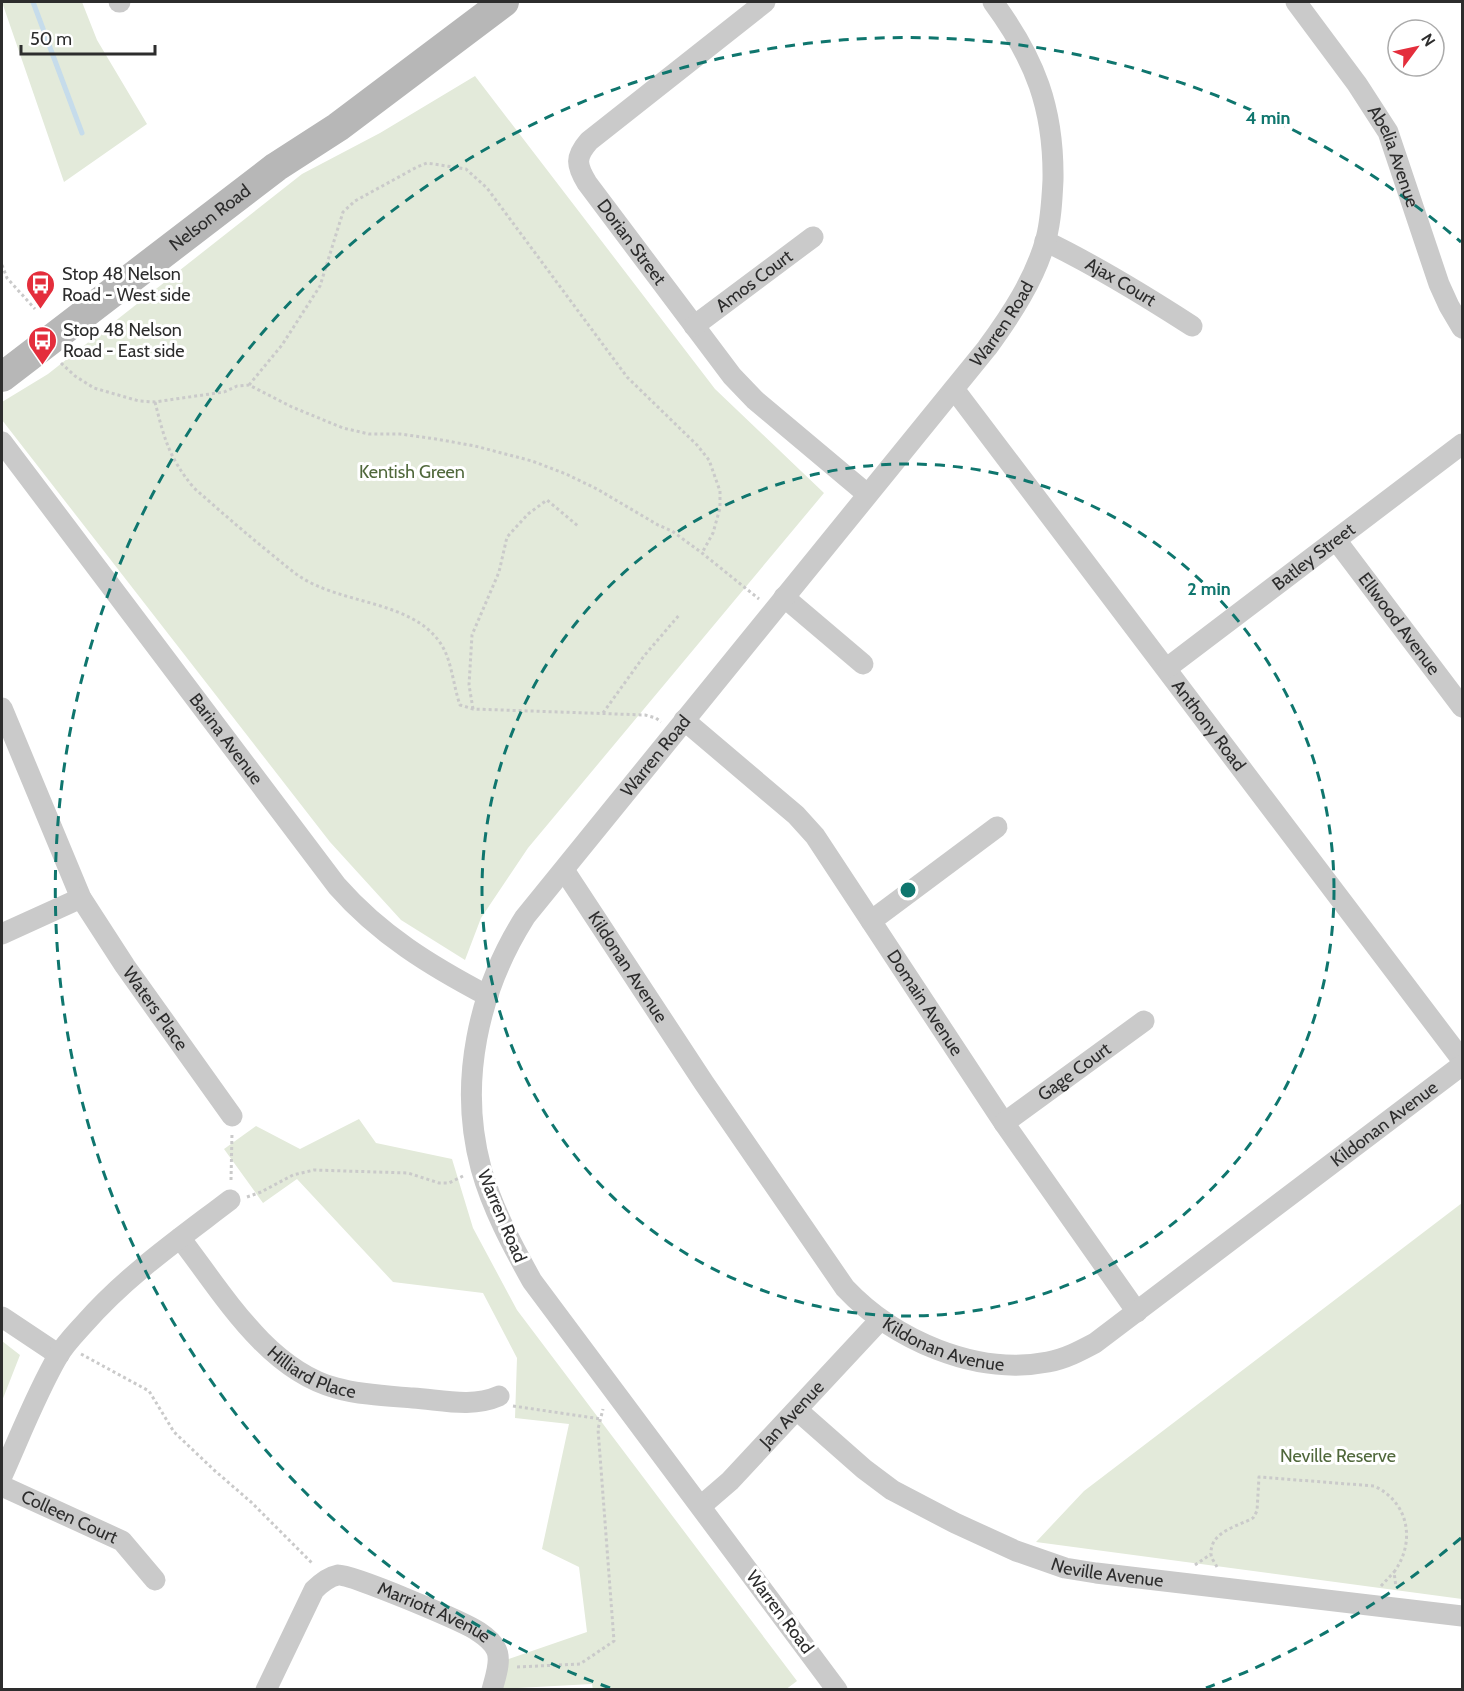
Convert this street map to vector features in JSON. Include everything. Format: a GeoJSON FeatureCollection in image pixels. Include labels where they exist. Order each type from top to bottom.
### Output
{"type":"FeatureCollection","features":[{"type":"Feature","properties":{"kind":"main road","name":"Nelson Road"},"geometry":{"type":"LineString","coordinates":[[276,167],[300,141],[321,123],[480,2]]}},
{"type":"Feature","properties":{"kind":"main road","name":"Nelson Road"},"geometry":{"type":"LineString","coordinates":[[2,377],[276,167],[338,127],[504,2]]}},
{"type":"Feature","properties":{"kind":"street","name":"Dorian Street"},"geometry":{"type":"LineString","coordinates":[[765,2],[589,141],[579,155],[580,171],[586,183],[732,376],[755,400],[867,494]]}},
{"type":"Feature","properties":{"kind":"street","name":"Abelia Avenue"},"geometry":{"type":"LineString","coordinates":[[1296,2],[1357,84],[1388,132],[1439,284],[1462,328]]}},
{"type":"Feature","properties":{"kind":"street","name":"Warren Road"},"geometry":{"type":"LineString","coordinates":[[837,1689],[532,1281],[504,1230],[481,1169],[472,1116],[471,1084],[474,1051],[488,996],[514,934],[525,917],[954,389],[1008,320],[1033,274],[1046,241],[1051,215],[1052,139],[1047,113],[1032,65],[1002,5]]}},
{"type":"Feature","properties":{"kind":"street","name":"Amos Court"},"geometry":{"type":"LineString","coordinates":[[694,326],[813,237]]}},
{"type":"Feature","properties":{"kind":"street","name":"Ajax Court"},"geometry":{"type":"LineString","coordinates":[[1046,241],[1130,286],[1192,326]]}},
{"type":"Feature","properties":{"kind":"street","name":"Anthony Road"},"geometry":{"type":"LineString","coordinates":[[954,389],[1462,1060]]}},
{"type":"Feature","properties":{"kind":"street","name":"Barina Avenue"},"geometry":{"type":"LineString","coordinates":[[2,442],[344,894],[366,917],[408,950],[451,977],[488,996]]}},
{"type":"Feature","properties":{"kind":"street","name":"Batley Street"},"geometry":{"type":"LineString","coordinates":[[1167,668],[1462,444]]}},
{"type":"Feature","properties":{"kind":"street","name":"Ellwood Avenue"},"geometry":{"type":"LineString","coordinates":[[1336,540],[1462,707]]}},
{"type":"Feature","properties":{"kind":"street"},"geometry":{"type":"LineString","coordinates":[[778,604],[863,664]]}},
{"type":"Feature","properties":{"kind":"street","name":"Waters Place"},"geometry":{"type":"LineString","coordinates":[[2,708],[81,898],[125,966],[232,1116]]}},
{"type":"Feature","properties":{"kind":"street","name":"Domain Avenue"},"geometry":{"type":"LineString","coordinates":[[679,726],[806,825],[1004,1123],[1137,1312]]}},
{"type":"Feature","properties":{"kind":"street"},"geometry":{"type":"LineString","coordinates":[[871,921],[997,827]]}},
{"type":"Feature","properties":{"kind":"street","name":"Kildonan Avenue"},"geometry":{"type":"LineString","coordinates":[[564,870],[705,1083],[836,1276],[855,1299],[880,1320],[910,1338],[944,1352],[986,1362],[1017,1365],[1048,1362],[1072,1355],[1095,1343],[1462,1065]]}},
{"type":"Feature","properties":{"kind":"street"},"geometry":{"type":"LineString","coordinates":[[2,934],[81,898]]}},
{"type":"Feature","properties":{"kind":"street","name":"Gage Court"},"geometry":{"type":"LineString","coordinates":[[1004,1123],[1144,1021]]}},
{"type":"Feature","properties":{"kind":"street"},"geometry":{"type":"LineString","coordinates":[[2,1476],[62,1350],[117,1289],[230,1200]]}},
{"type":"Feature","properties":{"kind":"street","name":"Hilliard Place"},"geometry":{"type":"LineString","coordinates":[[180,1238],[265,1346],[285,1363],[307,1377],[337,1389],[368,1394],[476,1403],[499,1396]]}},
{"type":"Feature","properties":{"kind":"street"},"geometry":{"type":"LineString","coordinates":[[2,1317],[62,1350]]}},
{"type":"Feature","properties":{"kind":"street","name":"Jan Avenue"},"geometry":{"type":"LineString","coordinates":[[701,1506],[723,1488],[880,1320]]}},
{"type":"Feature","properties":{"kind":"street","name":"Neville Avenue"},"geometry":{"type":"LineString","coordinates":[[796,1410],[892,1490],[992,1541],[1053,1565],[1096,1573],[1462,1616]]}},
{"type":"Feature","properties":{"kind":"street","name":"Colleen Court"},"geometry":{"type":"LineString","coordinates":[[2,1486],[116,1538],[129,1548],[155,1580]]}},
{"type":"Feature","properties":{"kind":"street","name":"Marriott Avenue"},"geometry":{"type":"LineString","coordinates":[[327,1578],[338,1575],[361,1580],[478,1632],[496,1647],[498,1655],[492,1689]]}},
{"type":"Feature","properties":{"kind":"street"},"geometry":{"type":"LineString","coordinates":[[266,1689],[314,1590],[327,1578]]}},
{"type":"Feature","properties":{"kind":"path"},"geometry":{"type":"LineString","coordinates":[[249,385],[282,345],[320,286],[344,212],[356,201],[427,163],[466,169],[487,188],[627,377],[697,445],[709,460],[720,491],[720,508],[713,533],[702,553]]}},
{"type":"Feature","properties":{"kind":"path"},"geometry":{"type":"LineString","coordinates":[[2,265],[7,278],[35,309]]}},
{"type":"Feature","properties":{"kind":"path"},"geometry":{"type":"LineString","coordinates":[[61,363],[75,376],[94,388],[139,401],[156,402],[224,392],[237,386],[249,385],[292,407],[343,428],[369,434],[400,434],[435,439],[475,446],[532,461],[566,474],[672,531],[778,604]]}},
{"type":"Feature","properties":{"kind":"path"},"geometry":{"type":"LineString","coordinates":[[156,402],[165,443],[181,473],[194,488],[299,576],[340,595],[399,611],[429,631],[440,643],[447,656],[460,705],[473,709],[645,716],[679,726]]}},
{"type":"Feature","properties":{"kind":"path"},"geometry":{"type":"LineString","coordinates":[[473,709],[469,685],[472,635],[499,572],[507,537],[528,514],[546,500],[578,526]]}},
{"type":"Feature","properties":{"kind":"path"},"geometry":{"type":"LineString","coordinates":[[603,713],[644,656],[680,614]]}},
{"type":"Feature","properties":{"kind":"path"},"geometry":{"type":"LineString","coordinates":[[232,1116],[230,1200],[261,1192],[293,1175],[314,1170],[408,1173],[439,1183],[449,1183],[481,1169]]}},
{"type":"Feature","properties":{"kind":"path"},"geometry":{"type":"LineString","coordinates":[[62,1350],[149,1391],[174,1432],[251,1502],[327,1578]]}},
{"type":"Feature","properties":{"kind":"path"},"geometry":{"type":"LineString","coordinates":[[497,1668],[580,1664],[614,1641],[598,1429],[609,1384]]}},
{"type":"Feature","properties":{"kind":"path"},"geometry":{"type":"LineString","coordinates":[[499,1396],[514,1406],[601,1419]]}},
{"type":"Feature","properties":{"kind":"path"},"geometry":{"type":"LineString","coordinates":[[1217,1567],[1211,1554],[1213,1544],[1231,1527],[1253,1518],[1257,1511],[1259,1477],[1374,1486],[1385,1491],[1397,1503],[1403,1513],[1407,1531],[1406,1548],[1401,1562],[1381,1586]]}},
{"type":"Feature","properties":{"kind":"path"},"geometry":{"type":"LineString","coordinates":[[1196,1565],[1211,1554]]}},
{"type":"Feature","properties":{"kind":"path"},"geometry":{"type":"LineString","coordinates":[[1394,1572],[1396,1587]]}},
{"type":"Feature","properties":{"kind":"green space"},"geometry":{"type":"Polygon","coordinates":[[[2,2],[82,2],[97,40],[147,124],[64,182],[2,2]]]}},
{"type":"Feature","properties":{"kind":"green space","name":"Kentish Green"},"geometry":{"type":"Polygon","coordinates":[[[475,76],[715,389],[824,493],[528,848],[481,918],[465,960],[401,920],[330,842],[2,420],[2,402],[48,374],[302,174],[380,133],[475,76]]]}},
{"type":"Feature","properties":{"kind":"green space"},"geometry":{"type":"Polygon","coordinates":[[[359,1119],[376,1143],[452,1159],[473,1228],[517,1310],[797,1681],[785,1690],[593,1690],[592,1684],[500,1689],[506,1660],[587,1632],[579,1567],[542,1549],[569,1424],[515,1418],[517,1358],[483,1293],[393,1282],[297,1179],[263,1203],[224,1149],[256,1126],[300,1149],[359,1119]]]}},
{"type":"Feature","properties":{"kind":"green space","name":"Neville Reserve"},"geometry":{"type":"Polygon","coordinates":[[[1462,1203],[1462,1599],[1036,1542],[1084,1491],[1462,1203]]]}},
{"type":"Feature","properties":{"kind":"green space"},"geometry":{"type":"Polygon","coordinates":[[[2,1341],[20,1355],[2,1401],[2,1341]]]}},
{"type":"Feature","properties":{"kind":"waterway"},"geometry":{"type":"LineString","coordinates":[[33,2],[82,133]]}},
{"type":"Feature","properties":{"kind":"place","name":"Stop 48 Nelson Road - West side"},"geometry":{"type":"Point","coordinates":[41,310]}},
{"type":"Feature","properties":{"kind":"place","name":"Stop 48 Nelson Road - East side"},"geometry":{"type":"Point","coordinates":[42,366]}}]}
